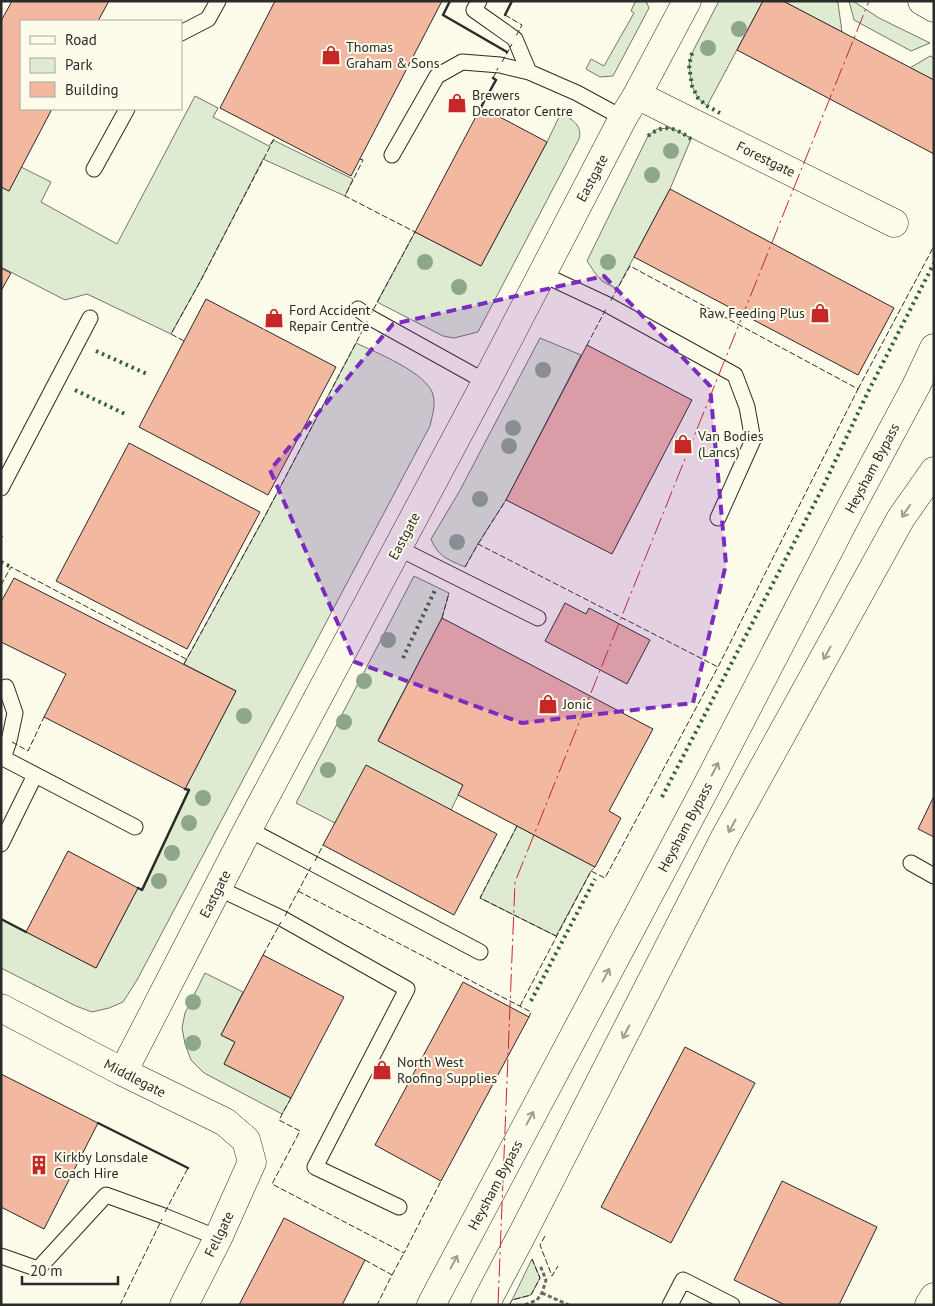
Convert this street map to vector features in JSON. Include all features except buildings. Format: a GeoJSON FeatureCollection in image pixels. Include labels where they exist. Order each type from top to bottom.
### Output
{"type":"FeatureCollection","features":[{"type":"Feature","properties":{"kind":"main road","name":"Eastgate"},"geometry":{"type":"LineString","coordinates":[[123,1072],[248,829],[687,1]]}},
{"type":"Feature","properties":{"kind":"main road"},"geometry":{"type":"LineString","coordinates":[[922,1],[934,8]]}},
{"type":"Feature","properties":{"kind":"main road","name":"Forestgate"},"geometry":{"type":"LineString","coordinates":[[637,95],[894,223]]}},
{"type":"Feature","properties":{"kind":"main road","name":"Heysham Bypass"},"geometry":{"type":"LineString","coordinates":[[431,1305],[703,793],[916,386],[934,348]]}},
{"type":"Feature","properties":{"kind":"main road"},"geometry":{"type":"LineString","coordinates":[[916,386],[934,365]]}},
{"type":"Feature","properties":{"kind":"main road"},"geometry":{"type":"LineString","coordinates":[[485,1305],[526,1229],[724,839],[901,518],[934,471]]}},
{"type":"Feature","properties":{"kind":"main road","name":"Middlegate"},"geometry":{"type":"LineString","coordinates":[[1,1008],[123,1072],[225,1122],[246,1140],[252,1162]]}},
{"type":"Feature","properties":{"kind":"main road","name":"Fellgate"},"geometry":{"type":"LineString","coordinates":[[184,1305],[218,1238],[252,1162]]}},
{"type":"Feature","properties":{"kind":"main road"},"geometry":{"type":"LineString","coordinates":[[929,1305],[934,1297]]}},
{"type":"Feature","properties":{"kind":"lane"},"geometry":{"type":"LineString","coordinates":[[182,32],[208,19],[218,1]]}},
{"type":"Feature","properties":{"kind":"lane"},"geometry":{"type":"LineString","coordinates":[[479,1],[474,10],[515,39],[529,72]]}},
{"type":"Feature","properties":{"kind":"lane"},"geometry":{"type":"LineString","coordinates":[[392,155],[437,76],[462,62],[500,65],[529,72],[624,118]]}},
{"type":"Feature","properties":{"kind":"lane"},"geometry":{"type":"LineString","coordinates":[[94,169],[126,110]]}},
{"type":"Feature","properties":{"kind":"lane"},"geometry":{"type":"LineString","coordinates":[[542,274],[608,305],[735,375],[747,407],[753,440],[718,518]]}},
{"type":"Feature","properties":{"kind":"lane"},"geometry":{"type":"LineString","coordinates":[[358,309],[486,382]]}},
{"type":"Feature","properties":{"kind":"lane"},"geometry":{"type":"LineString","coordinates":[[1,488],[90,318]]}},
{"type":"Feature","properties":{"kind":"lane"},"geometry":{"type":"LineString","coordinates":[[398,548],[538,618]]}},
{"type":"Feature","properties":{"kind":"lane"},"geometry":{"type":"LineString","coordinates":[[6,687],[15,713],[10,740],[2,758],[135,827]]}},
{"type":"Feature","properties":{"kind":"lane"},"geometry":{"type":"LineString","coordinates":[[1,844],[35,775]]}},
{"type":"Feature","properties":{"kind":"lane"},"geometry":{"type":"LineString","coordinates":[[248,829],[480,952]]}},
{"type":"Feature","properties":{"kind":"lane"},"geometry":{"type":"LineString","coordinates":[[911,863],[934,876]]}},
{"type":"Feature","properties":{"kind":"lane"},"geometry":{"type":"LineString","coordinates":[[218,888],[283,919],[407,989],[315,1167],[398,1207]]}},
{"type":"Feature","properties":{"kind":"lane"},"geometry":{"type":"LineString","coordinates":[[1,1256],[38,1269],[106,1195],[218,1238]]}},
{"type":"Feature","properties":{"kind":"lane"},"geometry":{"type":"LineString","coordinates":[[670,1305],[683,1280],[732,1305]]}},
{"type":"Feature","properties":{"kind":"path"},"geometry":{"type":"LineString","coordinates":[[525,1305],[537,1300],[542,1293],[546,1280]]}},
{"type":"Feature","properties":{"kind":"path"},"geometry":{"type":"LineString","coordinates":[[542,1293],[569,1305]]}},
{"type":"Feature","properties":{"kind":"highlighted area"},"geometry":{"type":"Polygon","coordinates":[[[604,276],[710,386],[726,564],[693,703],[522,723],[355,662],[270,470],[393,324],[604,276]]]}},
{"type":"Feature","properties":{"kind":"green space"},"geometry":{"type":"Polygon","coordinates":[[[644,1],[649,8],[613,76],[600,77],[586,69],[591,59],[604,66],[634,13],[631,11],[635,2],[644,1]]]}},
{"type":"Feature","properties":{"kind":"green space"},"geometry":{"type":"Polygon","coordinates":[[[719,1],[763,1],[707,106],[698,98],[692,86],[689,65],[692,53],[719,1]]]}},
{"type":"Feature","properties":{"kind":"green space"},"geometry":{"type":"Polygon","coordinates":[[[783,1],[835,1],[838,3],[842,32],[783,1]]]}},
{"type":"Feature","properties":{"kind":"green space"},"geometry":{"type":"Polygon","coordinates":[[[849,1],[853,1],[879,18],[930,43],[911,51],[854,20],[849,1]]]}},
{"type":"Feature","properties":{"kind":"green space"},"geometry":{"type":"Polygon","coordinates":[[[930,56],[934,58],[934,80],[910,68],[930,56]]]}},
{"type":"Feature","properties":{"kind":"green space"},"geometry":{"type":"Polygon","coordinates":[[[195,96],[218,108],[213,117],[269,146],[273,140],[353,179],[345,196],[263,159],[171,334],[87,294],[65,300],[1,267],[1,187],[9,191],[21,167],[51,182],[41,202],[117,244],[195,96]]]}},
{"type":"Feature","properties":{"kind":"green space"},"geometry":{"type":"Polygon","coordinates":[[[561,113],[573,120],[578,127],[579,139],[478,332],[454,338],[443,336],[377,302],[415,232],[481,266],[561,113]]]}},
{"type":"Feature","properties":{"kind":"green space"},"geometry":{"type":"Polygon","coordinates":[[[669,128],[682,132],[691,139],[670,189],[617,289],[602,281],[587,261],[648,136],[657,129],[669,128]]]}},
{"type":"Feature","properties":{"kind":"green space"},"geometry":{"type":"Polygon","coordinates":[[[540,338],[581,355],[506,500],[465,567],[441,554],[431,539],[459,492],[540,338]]]}},
{"type":"Feature","properties":{"kind":"green space"},"geometry":{"type":"Polygon","coordinates":[[[356,343],[400,364],[422,379],[433,395],[434,403],[430,426],[137,980],[123,1002],[109,1008],[92,1012],[76,1006],[1,968],[1,919],[96,968],[138,888],[143,889],[189,791],[185,789],[236,691],[184,664],[356,343]]]}},
{"type":"Feature","properties":{"kind":"green space"},"geometry":{"type":"Polygon","coordinates":[[[414,576],[449,593],[442,618],[378,740],[463,785],[451,810],[335,823],[296,803],[414,576]]]}},
{"type":"Feature","properties":{"kind":"green space"},"geometry":{"type":"Polygon","coordinates":[[[517,826],[595,867],[591,871],[556,936],[480,898],[517,826]]]}},
{"type":"Feature","properties":{"kind":"green space"},"geometry":{"type":"Polygon","coordinates":[[[205,973],[243,992],[221,1035],[235,1042],[224,1064],[291,1098],[282,1114],[204,1073],[191,1060],[182,1028],[185,1013],[205,973]]]}},
{"type":"Feature","properties":{"kind":"green space"},"geometry":{"type":"Polygon","coordinates":[[[532,1259],[540,1278],[531,1295],[512,1300],[532,1259]]]}},
{"type":"Feature","properties":{"kind":"hedge"},"geometry":{"type":"LineString","coordinates":[[692,53],[689,65],[692,86],[698,98],[707,106],[720,113]]}},
{"type":"Feature","properties":{"kind":"hedge"},"geometry":{"type":"LineString","coordinates":[[648,136],[659,129],[670,128],[691,139]]}},
{"type":"Feature","properties":{"kind":"hedge"},"geometry":{"type":"LineString","coordinates":[[662,797],[822,489],[868,392],[934,263]]}},
{"type":"Feature","properties":{"kind":"hedge"},"geometry":{"type":"LineString","coordinates":[[96,351],[147,374]]}},
{"type":"Feature","properties":{"kind":"hedge"},"geometry":{"type":"LineString","coordinates":[[75,390],[125,414]]}},
{"type":"Feature","properties":{"kind":"hedge"},"geometry":{"type":"LineString","coordinates":[[1,562],[11,567]]}},
{"type":"Feature","properties":{"kind":"hedge"},"geometry":{"type":"LineString","coordinates":[[403,658],[436,588]]}},
{"type":"Feature","properties":{"kind":"hedge"},"geometry":{"type":"LineString","coordinates":[[531,1001],[595,879]]}},
{"type":"Feature","properties":{"kind":"fence"},"geometry":{"type":"LineString","coordinates":[[505,15],[522,25],[516,36]]}},
{"type":"Feature","properties":{"kind":"fence"},"geometry":{"type":"LineString","coordinates":[[502,62],[512,44]]}},
{"type":"Feature","properties":{"kind":"fence"},"geometry":{"type":"LineString","coordinates":[[493,78],[498,68]]}},
{"type":"Feature","properties":{"kind":"fence"},"geometry":{"type":"LineString","coordinates":[[184,341],[171,334],[275,137]]}},
{"type":"Feature","properties":{"kind":"fence"},"geometry":{"type":"LineString","coordinates":[[360,159],[363,160],[345,196],[415,232],[371,314]]}},
{"type":"Feature","properties":{"kind":"fence"},"geometry":{"type":"LineString","coordinates":[[858,389],[934,246]]}},
{"type":"Feature","properties":{"kind":"fence"},"geometry":{"type":"LineString","coordinates":[[520,1006],[591,871],[605,878],[718,667],[858,389],[630,266],[610,302]]}},
{"type":"Feature","properties":{"kind":"fence"},"geometry":{"type":"LineString","coordinates":[[587,345],[606,309]]}},
{"type":"Feature","properties":{"kind":"fence"},"geometry":{"type":"LineString","coordinates":[[184,664],[266,514],[368,320]]}},
{"type":"Feature","properties":{"kind":"fence"},"geometry":{"type":"LineString","coordinates":[[478,544],[506,500]]}},
{"type":"Feature","properties":{"kind":"fence"},"geometry":{"type":"LineString","coordinates":[[465,567],[478,544],[718,667]]}},
{"type":"Feature","properties":{"kind":"fence"},"geometry":{"type":"LineString","coordinates":[[1,585],[11,567],[186,659]]}},
{"type":"Feature","properties":{"kind":"fence"},"geometry":{"type":"LineString","coordinates":[[442,618],[449,593]]}},
{"type":"Feature","properties":{"kind":"fence"},"geometry":{"type":"LineString","coordinates":[[12,742],[28,751],[44,717]]}},
{"type":"Feature","properties":{"kind":"fence"},"geometry":{"type":"LineString","coordinates":[[517,826],[480,898],[556,936]]}},
{"type":"Feature","properties":{"kind":"fence"},"geometry":{"type":"LineString","coordinates":[[315,861],[323,845]]}},
{"type":"Feature","properties":{"kind":"fence"},"geometry":{"type":"LineString","coordinates":[[285,916],[311,867]]}},
{"type":"Feature","properties":{"kind":"fence"},"geometry":{"type":"LineString","coordinates":[[298,891],[531,1012],[529,1017]]}},
{"type":"Feature","properties":{"kind":"fence"},"geometry":{"type":"LineString","coordinates":[[263,955],[281,922]]}},
{"type":"Feature","properties":{"kind":"fence"},"geometry":{"type":"LineString","coordinates":[[291,1098],[279,1120],[300,1131],[272,1184],[404,1253],[441,1181]]}},
{"type":"Feature","properties":{"kind":"fence"},"geometry":{"type":"LineString","coordinates":[[165,1212],[188,1168]]}},
{"type":"Feature","properties":{"kind":"fence"},"geometry":{"type":"LineString","coordinates":[[120,1305],[162,1219]]}},
{"type":"Feature","properties":{"kind":"fence"},"geometry":{"type":"LineString","coordinates":[[545,1236],[540,1245],[552,1276],[558,1266]]}},
{"type":"Feature","properties":{"kind":"fence"},"geometry":{"type":"LineString","coordinates":[[392,1275],[404,1253]]}},
{"type":"Feature","properties":{"kind":"fence"},"geometry":{"type":"LineString","coordinates":[[509,1305],[512,1300],[531,1295],[540,1278],[532,1259]]}},
{"type":"Feature","properties":{"kind":"fence"},"geometry":{"type":"LineString","coordinates":[[365,1260],[392,1275],[377,1305]]}},
{"type":"Feature","properties":{"kind":"wall"},"geometry":{"type":"LineString","coordinates":[[450,1],[443,15],[507,52]]}},
{"type":"Feature","properties":{"kind":"wall"},"geometry":{"type":"LineString","coordinates":[[505,15],[512,1]]}},
{"type":"Feature","properties":{"kind":"wall"},"geometry":{"type":"LineString","coordinates":[[481,107],[496,80],[493,78]]}},
{"type":"Feature","properties":{"kind":"wall"},"geometry":{"type":"LineString","coordinates":[[138,888],[142,890],[189,790],[185,789]]}},
{"type":"Feature","properties":{"kind":"wall"},"geometry":{"type":"LineString","coordinates":[[1,919],[26,932]]}},
{"type":"Feature","properties":{"kind":"wall"},"geometry":{"type":"LineString","coordinates":[[98,1123],[188,1168]]}},
{"type":"Feature","properties":{"kind":"power"},"geometry":{"type":"LineString","coordinates":[[498,1305],[515,882],[869,1]]}},
{"type":"Feature","properties":{"kind":"place","name":"Thomas Graham & Sons"},"geometry":{"type":"Point","coordinates":[331,55]}},
{"type":"Feature","properties":{"kind":"place","name":"Brewers Decorator Centre"},"geometry":{"type":"Point","coordinates":[457,103]}},
{"type":"Feature","properties":{"kind":"place","name":"Raw Feeding Plus"},"geometry":{"type":"Point","coordinates":[820,313]}},
{"type":"Feature","properties":{"kind":"place","name":"Ford Accident Repair Centre"},"geometry":{"type":"Point","coordinates":[274,318]}},
{"type":"Feature","properties":{"kind":"place","name":"Van Bodies (Lancs)"},"geometry":{"type":"Point","coordinates":[683,444]}},
{"type":"Feature","properties":{"kind":"place","name":"Jonic"},"geometry":{"type":"Point","coordinates":[548,704]}},
{"type":"Feature","properties":{"kind":"place","name":"North West Roofing Supplies"},"geometry":{"type":"Point","coordinates":[382,1070]}},
{"type":"Feature","properties":{"kind":"place","name":"Kirkby Lonsdale Coach Hire"},"geometry":{"type":"Point","coordinates":[39,1165]}}]}
